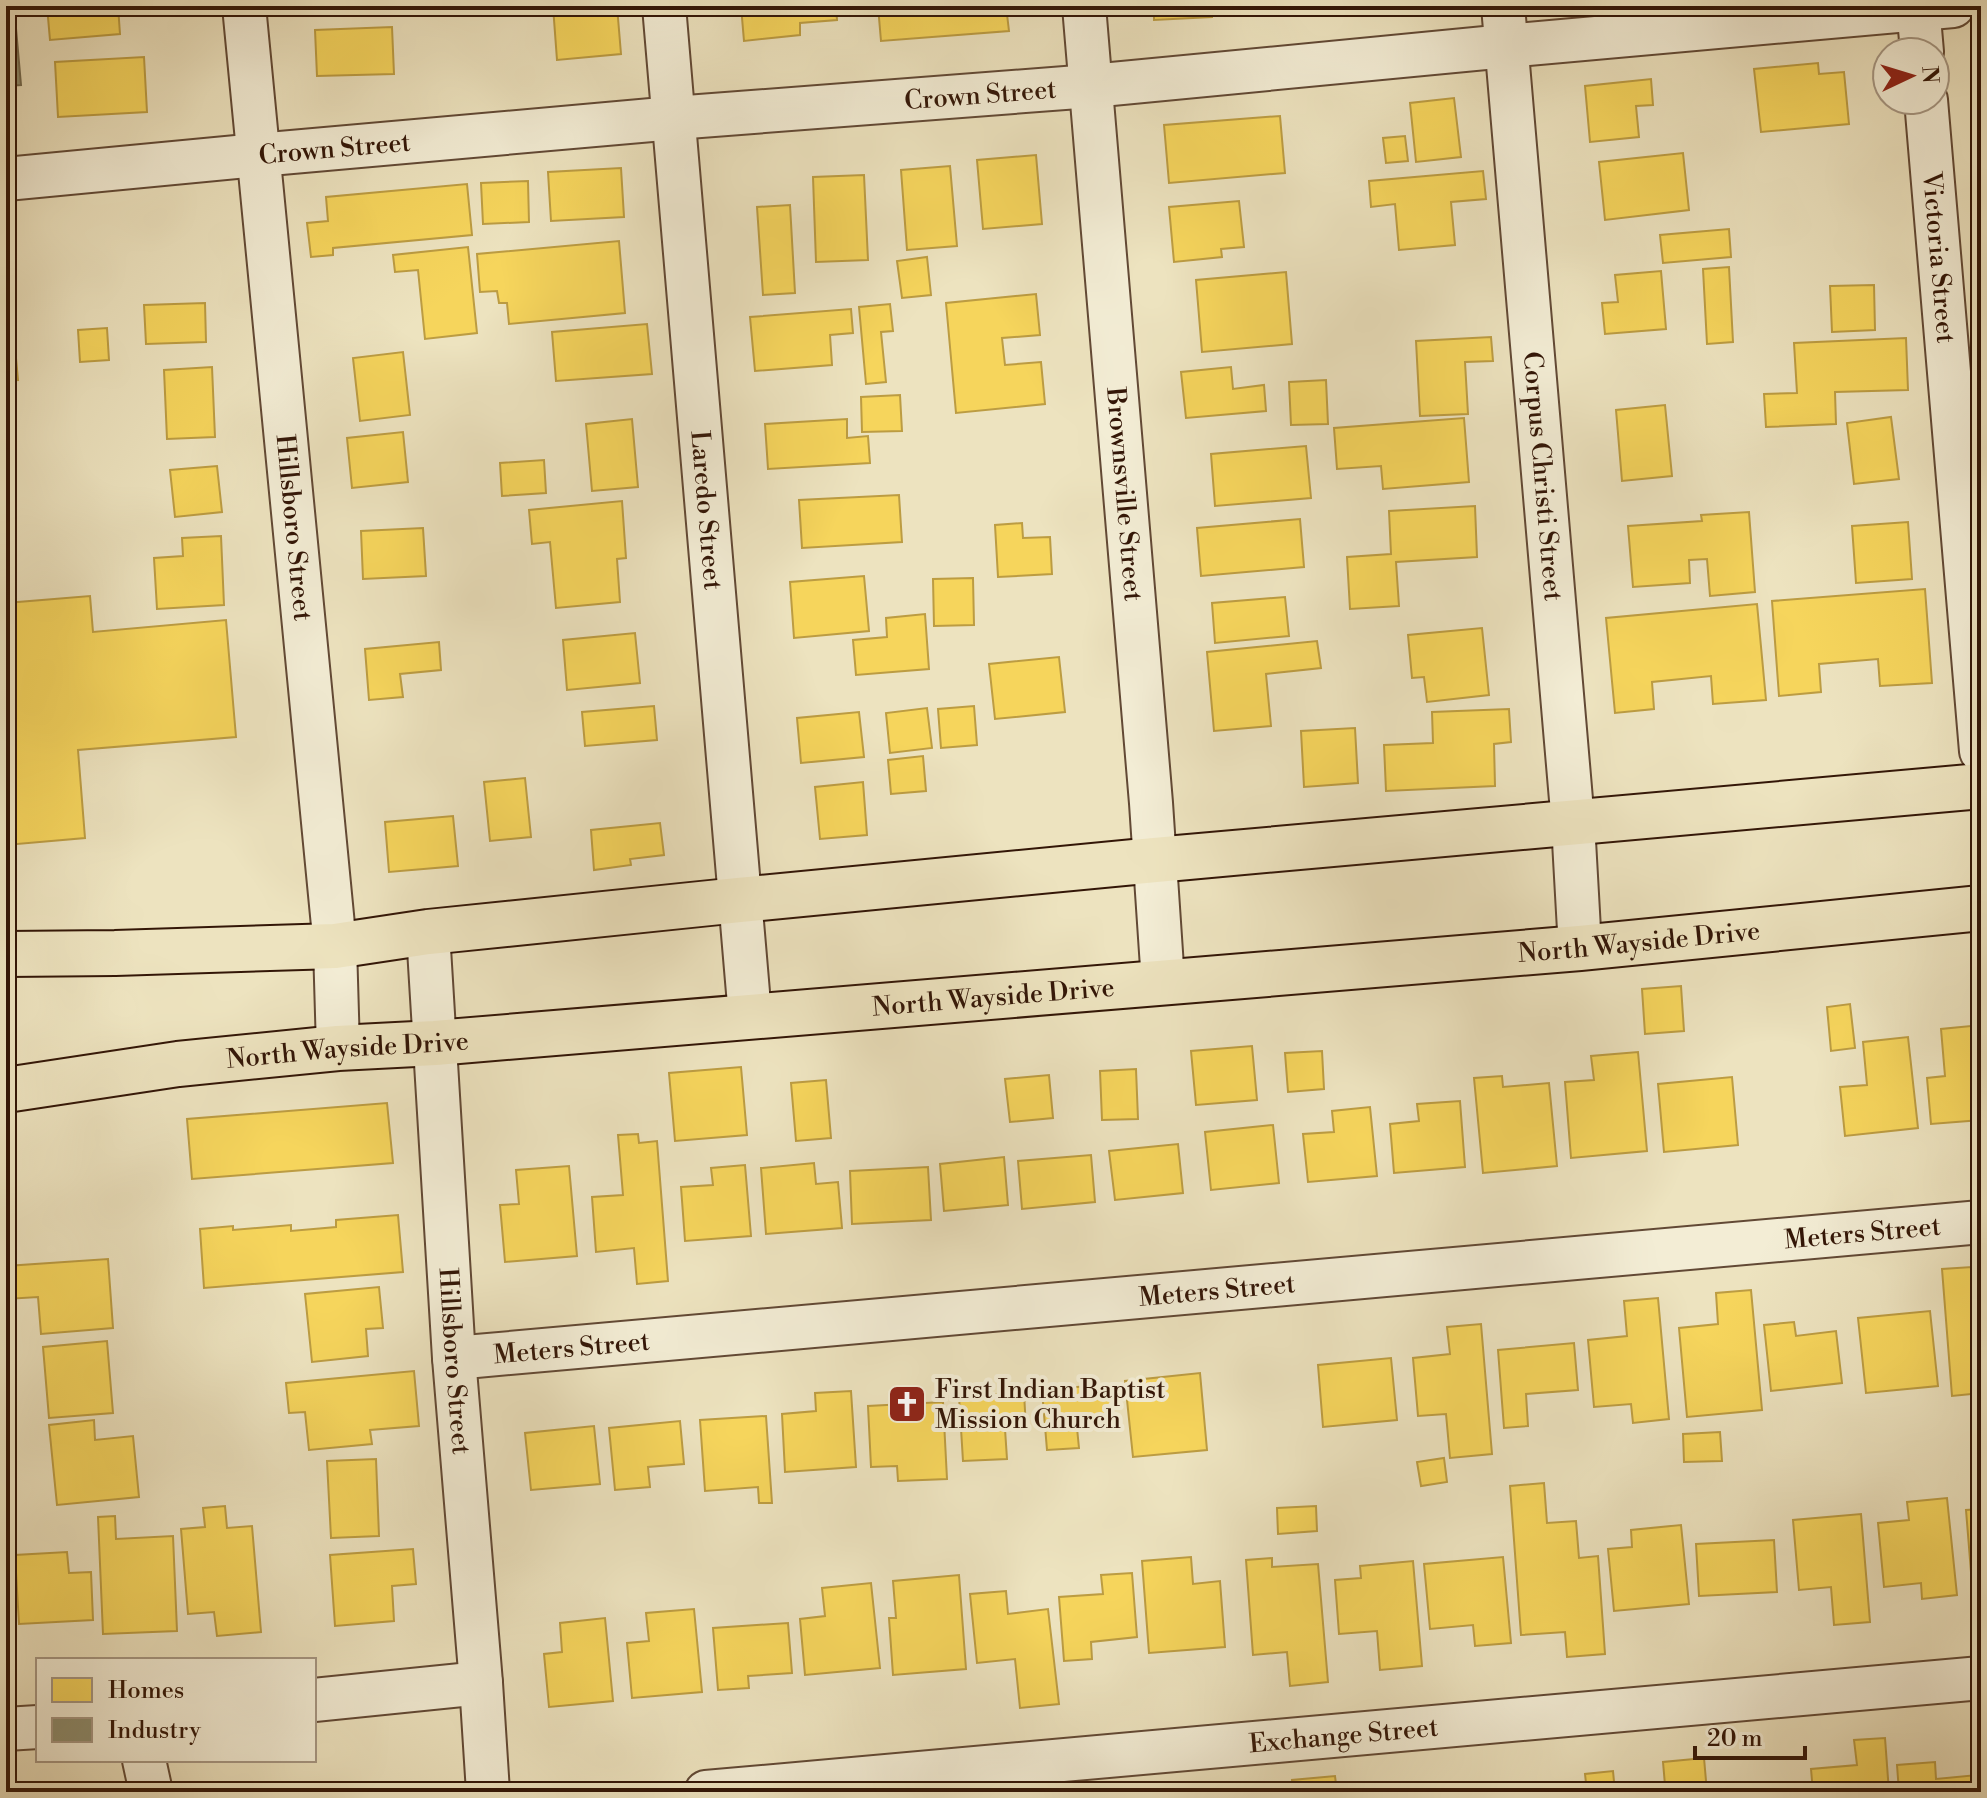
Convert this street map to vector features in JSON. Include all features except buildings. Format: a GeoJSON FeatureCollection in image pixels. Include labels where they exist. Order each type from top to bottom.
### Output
{"type":"FeatureCollection","features":[{"type":"Feature","properties":{"kind":"main road"},"geometry":{"type":"LineString","coordinates":[[6,954],[335,946],[428,932],[739,900],[1981,786]]}},
{"type":"Feature","properties":{"kind":"main road","name":"North Wayside Drive"},"geometry":{"type":"LineString","coordinates":[[6,1090],[178,1064],[338,1048],[435,1043],[1580,948],[1981,908]]}},
{"type":"Feature","properties":{"kind":"street","name":"Hillsboro Street"},"geometry":{"type":"LineString","coordinates":[[244,6],[335,946],[338,1048]]}},
{"type":"Feature","properties":{"kind":"street","name":"Laredo Street"},"geometry":{"type":"LineString","coordinates":[[664,6],[750,1016]]}},
{"type":"Feature","properties":{"kind":"street","name":"Brownsville Street"},"geometry":{"type":"LineString","coordinates":[[1084,6],[1163,982]]}},
{"type":"Feature","properties":{"kind":"street","name":"Crown Street"},"geometry":{"type":"LineString","coordinates":[[6,179],[674,118],[1091,86],[1504,26],[1930,7]]}},
{"type":"Feature","properties":{"kind":"street"},"geometry":{"type":"LineString","coordinates":[[1925,36],[1930,7]]}},
{"type":"Feature","properties":{"kind":"street","name":"Corpus Christi Street"},"geometry":{"type":"LineString","coordinates":[[1504,26],[1573,823],[1580,948]]}},
{"type":"Feature","properties":{"kind":"street","name":"Victoria Street"},"geometry":{"type":"LineString","coordinates":[[1927,116],[1981,751]]}},
{"type":"Feature","properties":{"kind":"street","name":"Hillsboro Street"},"geometry":{"type":"LineString","coordinates":[[428,932],[454,1358],[488,1792]]}},
{"type":"Feature","properties":{"kind":"street","name":"Meters Street"},"geometry":{"type":"LineString","coordinates":[[454,1358],[1981,1222]]}},
{"type":"Feature","properties":{"kind":"street","name":"Exchange Street"},"geometry":{"type":"LineString","coordinates":[[706,1792],[1981,1678]]}},
{"type":"Feature","properties":{"kind":"street"},"geometry":{"type":"LineString","coordinates":[[316,1700],[481,1683]]}},
{"type":"Feature","properties":{"kind":"street"},"geometry":{"type":"LineString","coordinates":[[6,1729],[36,1727]]}},
{"type":"Feature","properties":{"kind":"street"},"geometry":{"type":"LineString","coordinates":[[144,1762],[151,1792]]}},
{"type":"Feature","properties":{"kind":"place","name":"First Indian Baptist Mission Church"},"geometry":{"type":"Point","coordinates":[907,1404]}}]}
